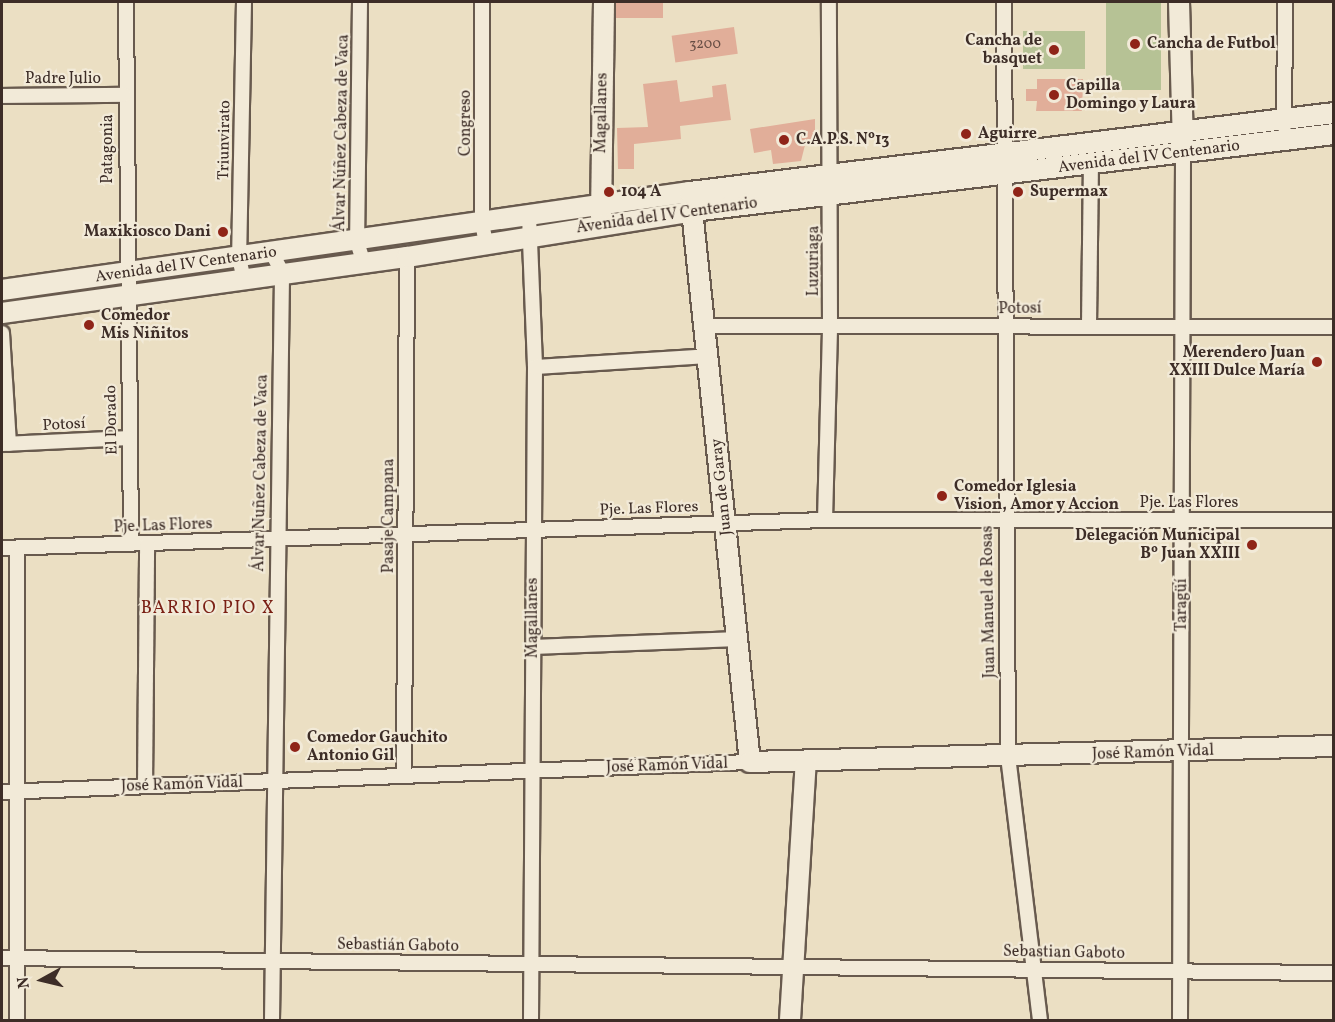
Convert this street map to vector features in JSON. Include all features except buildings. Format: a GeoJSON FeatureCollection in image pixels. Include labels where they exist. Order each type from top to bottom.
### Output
{"type":"FeatureCollection","features":[{"type":"Feature","properties":{"kind":"main road","name":"Magallanes"},"geometry":{"type":"LineString","coordinates":[[600,225],[604,2]]}},
{"type":"Feature","properties":{"kind":"main road","name":"Taragüí"},"geometry":{"type":"LineString","coordinates":[[1179,2],[1182,143]]}},
{"type":"Feature","properties":{"kind":"main road","name":"Avenida del IV Centenario"},"geometry":{"type":"LineString","coordinates":[[829,185],[1002,175],[1091,164],[1284,120],[1334,113]]}},
{"type":"Feature","properties":{"kind":"main road","name":"Avenida del IV Centenario"},"geometry":{"type":"LineString","coordinates":[[2,290],[357,242],[601,205],[692,202],[829,185],[1003,154],[1182,143],[1285,140],[1334,134]]}},
{"type":"Feature","properties":{"kind":"main road","name":"Avenida del IV Centenario"},"geometry":{"type":"LineString","coordinates":[[2,313],[282,272],[407,257],[600,225],[692,202]]}},
{"type":"Feature","properties":{"kind":"main road","name":"Juan de Garay"},"geometry":{"type":"LineString","coordinates":[[692,202],[750,762]]}},
{"type":"Feature","properties":{"kind":"main road","name":"José Ramón Vidal"},"geometry":{"type":"LineString","coordinates":[[750,762],[1182,752],[1334,746]]}},
{"type":"Feature","properties":{"kind":"main road"},"geometry":{"type":"LineString","coordinates":[[790,1020],[806,762]]}},
{"type":"Feature","properties":{"kind":"street","name":"Patagonia"},"geometry":{"type":"LineString","coordinates":[[126,2],[124,95],[126,296]]}},
{"type":"Feature","properties":{"kind":"street","name":"Triunvirato"},"geometry":{"type":"LineString","coordinates":[[244,2],[239,258],[244,279]]}},
{"type":"Feature","properties":{"kind":"street","name":"Álvar Núñez Cabeza de Vaca"},"geometry":{"type":"LineString","coordinates":[[360,2],[357,242],[364,263]]}},
{"type":"Feature","properties":{"kind":"street","name":"Congreso"},"geometry":{"type":"LineString","coordinates":[[482,2],[482,223],[486,243]]}},
{"type":"Feature","properties":{"kind":"street","name":"Luzuriaga"},"geometry":{"type":"LineString","coordinates":[[825,520],[830,325],[829,2]]}},
{"type":"Feature","properties":{"kind":"street","name":"Juan Manuel de Rosas"},"geometry":{"type":"LineString","coordinates":[[1004,2],[1002,175],[1008,756],[1036,970],[1040,1020]]}},
{"type":"Feature","properties":{"kind":"street"},"geometry":{"type":"LineString","coordinates":[[1285,2],[1285,140]]}},
{"type":"Feature","properties":{"kind":"street","name":"Padre Julio"},"geometry":{"type":"LineString","coordinates":[[2,96],[124,95]]}},
{"type":"Feature","properties":{"kind":"street","name":"Taragüí"},"geometry":{"type":"LineString","coordinates":[[1180,1020],[1177,971],[1182,752],[1184,326],[1182,143]]}},
{"type":"Feature","properties":{"kind":"street"},"geometry":{"type":"LineString","coordinates":[[1089,325],[1091,164]]}},
{"type":"Feature","properties":{"kind":"street","name":"Magallanes"},"geometry":{"type":"LineString","coordinates":[[529,216],[532,236],[535,367],[531,1020]]}},
{"type":"Feature","properties":{"kind":"street","name":"Álvar Nuñez Cabeza de Vaca"},"geometry":{"type":"LineString","coordinates":[[272,253],[282,272],[276,539],[272,1020]]}},
{"type":"Feature","properties":{"kind":"street","name":"Pasaje Campana"},"geometry":{"type":"LineString","coordinates":[[404,775],[407,257]]}},
{"type":"Feature","properties":{"kind":"street","name":"El Dorado"},"geometry":{"type":"LineString","coordinates":[[126,296],[131,544]]}},
{"type":"Feature","properties":{"kind":"street","name":"Potosí"},"geometry":{"type":"LineString","coordinates":[[706,326],[1334,327]]}},
{"type":"Feature","properties":{"kind":"street"},"geometry":{"type":"LineString","coordinates":[[2,333],[5,444]]}},
{"type":"Feature","properties":{"kind":"street"},"geometry":{"type":"LineString","coordinates":[[535,367],[709,356]]}},
{"type":"Feature","properties":{"kind":"street","name":"Potosí"},"geometry":{"type":"LineString","coordinates":[[5,444],[128,438]]}},
{"type":"Feature","properties":{"kind":"street","name":"Pje. Las Flores"},"geometry":{"type":"LineString","coordinates":[[2,548],[825,520],[1334,520]]}},
{"type":"Feature","properties":{"kind":"street"},"geometry":{"type":"LineString","coordinates":[[145,786],[147,544]]}},
{"type":"Feature","properties":{"kind":"street"},"geometry":{"type":"LineString","coordinates":[[17,548],[9,792],[17,958],[17,1020]]}},
{"type":"Feature","properties":{"kind":"street"},"geometry":{"type":"LineString","coordinates":[[533,647],[738,639]]}},
{"type":"Feature","properties":{"kind":"street","name":"José Ramón Vidal"},"geometry":{"type":"LineString","coordinates":[[9,792],[750,762]]}},
{"type":"Feature","properties":{"kind":"street","name":"Sebastián Gaboto"},"geometry":{"type":"LineString","coordinates":[[2,958],[794,966]]}},
{"type":"Feature","properties":{"kind":"street","name":"Sebastian Gaboto"},"geometry":{"type":"LineString","coordinates":[[794,966],[1334,973]]}},
{"type":"Feature","properties":{"kind":"green space","name":"Cancha de Futbol"},"geometry":{"type":"Polygon","coordinates":[[[1106,2],[1161,2],[1161,90],[1106,90],[1106,2]]]}},
{"type":"Feature","properties":{"kind":"green space","name":"Cancha de basquet"},"geometry":{"type":"Polygon","coordinates":[[[1023,31],[1085,31],[1085,69],[1023,69],[1023,31]]]}},
{"type":"Feature","properties":{"kind":"place","name":"Cancha de Futbol"},"geometry":{"type":"Point","coordinates":[1135,44]}},
{"type":"Feature","properties":{"kind":"place","name":"Cancha de basquet"},"geometry":{"type":"Point","coordinates":[1054,50]}},
{"type":"Feature","properties":{"kind":"place","name":"Capilla Domingo y Laura"},"geometry":{"type":"Point","coordinates":[1054,95]}},
{"type":"Feature","properties":{"kind":"place","name":"Aguirre"},"geometry":{"type":"Point","coordinates":[966,134]}},
{"type":"Feature","properties":{"kind":"place","name":"C.A.P.S. Nº13"},"geometry":{"type":"Point","coordinates":[784,140]}},
{"type":"Feature","properties":{"kind":"place","name":"104 A"},"geometry":{"type":"Point","coordinates":[609,192]}},
{"type":"Feature","properties":{"kind":"place","name":"Supermax"},"geometry":{"type":"Point","coordinates":[1018,192]}},
{"type":"Feature","properties":{"kind":"place","name":"Maxikiosco Dani"},"geometry":{"type":"Point","coordinates":[223,232]}},
{"type":"Feature","properties":{"kind":"place","name":"Comedor Mis Niñitos"},"geometry":{"type":"Point","coordinates":[89,325]}},
{"type":"Feature","properties":{"kind":"place","name":"Merendero Juan XXIII Dulce María"},"geometry":{"type":"Point","coordinates":[1317,362]}},
{"type":"Feature","properties":{"kind":"place","name":"Comedor Iglesia Vision, Amor y Accion"},"geometry":{"type":"Point","coordinates":[942,496]}},
{"type":"Feature","properties":{"kind":"place","name":"Delegación Municipal Bº Juan XXIII"},"geometry":{"type":"Point","coordinates":[1252,545]}},
{"type":"Feature","properties":{"kind":"place","name":"Comedor Gauchito Antonio Gil"},"geometry":{"type":"Point","coordinates":[295,747]}},
{"type":"Feature","properties":{"kind":"district","name":"BARRIO PIO X"},"geometry":{"type":"Point","coordinates":[208,609]}}]}
